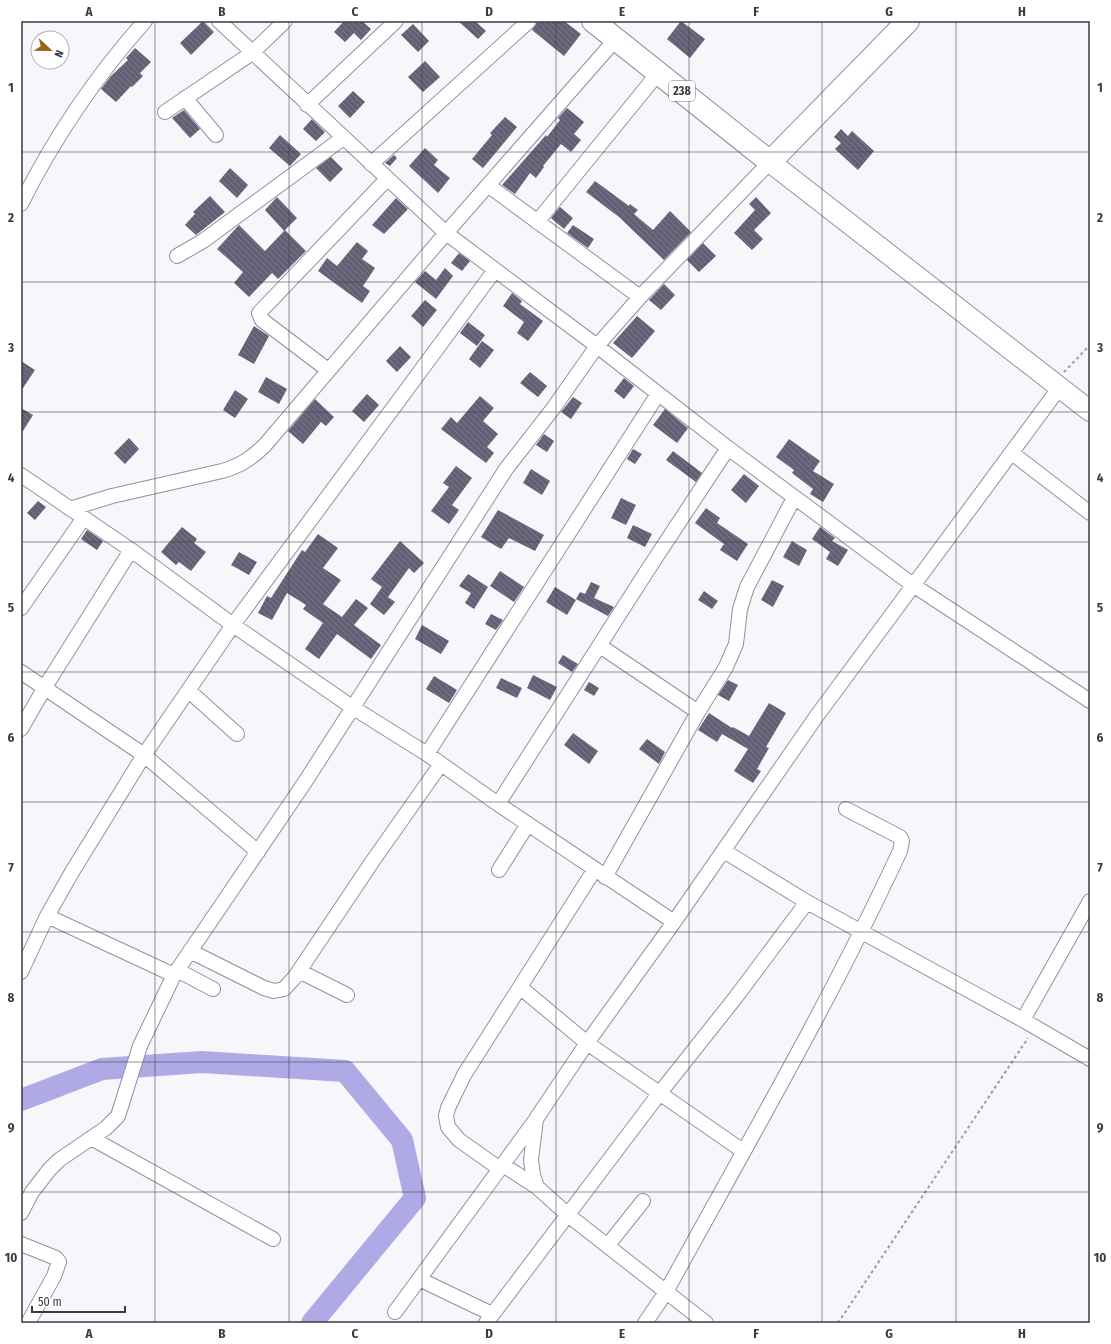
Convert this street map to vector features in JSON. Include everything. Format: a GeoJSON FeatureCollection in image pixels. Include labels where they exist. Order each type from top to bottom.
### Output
{"type":"FeatureCollection","features":[{"type":"Feature","properties":{"kind":"main road","name":"238"},"geometry":{"type":"LineString","coordinates":[[593,21],[659,72],[770,162]]}},
{"type":"Feature","properties":{"kind":"main road"},"geometry":{"type":"LineString","coordinates":[[908,21],[770,162],[1090,411]]}},
{"type":"Feature","properties":{"kind":"street"},"geometry":{"type":"LineString","coordinates":[[21,204],[44,161],[89,92],[145,21]]}},
{"type":"Feature","properties":{"kind":"street"},"geometry":{"type":"LineString","coordinates":[[219,21],[446,233],[597,346],[794,498],[913,585],[1090,702]]}},
{"type":"Feature","properties":{"kind":"street"},"geometry":{"type":"LineString","coordinates":[[165,112],[252,53],[285,21]]}},
{"type":"Feature","properties":{"kind":"street"},"geometry":{"type":"LineString","coordinates":[[307,104],[396,21]]}},
{"type":"Feature","properties":{"kind":"street"},"geometry":{"type":"LineString","coordinates":[[371,164],[529,21]]}},
{"type":"Feature","properties":{"kind":"street"},"geometry":{"type":"LineString","coordinates":[[70,509],[112,496],[222,471],[246,462],[265,445],[446,233],[489,186],[616,39]]}},
{"type":"Feature","properties":{"kind":"street"},"geometry":{"type":"LineString","coordinates":[[537,222],[659,72]]}},
{"type":"Feature","properties":{"kind":"street"},"geometry":{"type":"LineString","coordinates":[[185,98],[216,135]]}},
{"type":"Feature","properties":{"kind":"street"},"geometry":{"type":"LineString","coordinates":[[177,256],[203,241],[343,138]]}},
{"type":"Feature","properties":{"kind":"street"},"geometry":{"type":"LineString","coordinates":[[22,1209],[32,1192],[59,1160],[116,1120],[121,1110],[140,1046],[176,973],[305,782],[506,469],[597,346],[640,297],[770,162]]}},
{"type":"Feature","properties":{"kind":"street"},"geometry":{"type":"LineString","coordinates":[[328,370],[262,320],[260,313],[387,179]]}},
{"type":"Feature","properties":{"kind":"street"},"geometry":{"type":"LineString","coordinates":[[489,186],[640,297]]}},
{"type":"Feature","properties":{"kind":"street"},"geometry":{"type":"LineString","coordinates":[[21,972],[47,916],[72,872],[144,755],[233,625],[495,270]]}},
{"type":"Feature","properties":{"kind":"street"},"geometry":{"type":"LineString","coordinates":[[395,1312],[502,1167],[587,1043],[724,851],[816,717],[1012,453],[1057,385]]}},
{"type":"Feature","properties":{"kind":"street"},"geometry":{"type":"LineString","coordinates":[[427,754],[658,394]]}},
{"type":"Feature","properties":{"kind":"street"},"geometry":{"type":"LineString","coordinates":[[498,804],[647,571],[728,448]]}},
{"type":"Feature","properties":{"kind":"street"},"geometry":{"type":"LineString","coordinates":[[1012,453],[1090,513]]}},
{"type":"Feature","properties":{"kind":"street"},"geometry":{"type":"LineString","coordinates":[[21,475],[83,519],[131,550],[233,625],[352,707],[427,754],[498,804],[674,922]]}},
{"type":"Feature","properties":{"kind":"street"},"geometry":{"type":"LineString","coordinates":[[706,1323],[568,1215],[537,1187],[502,1167],[452,1134],[448,1127],[446,1116],[452,1098],[464,1075],[521,988],[600,873],[733,652],[738,634],[740,609],[747,587],[794,498]]}},
{"type":"Feature","properties":{"kind":"street"},"geometry":{"type":"LineString","coordinates":[[21,608],[83,519]]}},
{"type":"Feature","properties":{"kind":"street"},"geometry":{"type":"LineString","coordinates":[[21,729],[45,687],[131,550]]}},
{"type":"Feature","properties":{"kind":"street"},"geometry":{"type":"LineString","coordinates":[[600,646],[698,712]]}},
{"type":"Feature","properties":{"kind":"street"},"geometry":{"type":"LineString","coordinates":[[21,672],[144,755],[258,852]]}},
{"type":"Feature","properties":{"kind":"street"},"geometry":{"type":"LineString","coordinates":[[189,691],[238,734]]}},
{"type":"Feature","properties":{"kind":"street"},"geometry":{"type":"LineString","coordinates":[[190,951],[274,991],[282,991],[287,987],[299,970],[441,764]]}},
{"type":"Feature","properties":{"kind":"street"},"geometry":{"type":"LineString","coordinates":[[646,1323],[666,1292],[861,932],[900,851],[902,841],[899,836],[846,809]]}},
{"type":"Feature","properties":{"kind":"street"},"geometry":{"type":"LineString","coordinates":[[499,870],[528,824]]}},
{"type":"Feature","properties":{"kind":"street"},"geometry":{"type":"LineString","coordinates":[[724,851],[807,902],[1090,1059]]}},
{"type":"Feature","properties":{"kind":"street"},"geometry":{"type":"LineString","coordinates":[[1029,1024],[1090,901]]}},
{"type":"Feature","properties":{"kind":"street"},"geometry":{"type":"LineString","coordinates":[[419,1279],[489,1319],[659,1094],[736,997],[807,902]]}},
{"type":"Feature","properties":{"kind":"street"},"geometry":{"type":"LineString","coordinates":[[47,916],[213,989]]}},
{"type":"Feature","properties":{"kind":"street"},"geometry":{"type":"LineString","coordinates":[[299,970],[347,995]]}},
{"type":"Feature","properties":{"kind":"street"},"geometry":{"type":"LineString","coordinates":[[521,988],[587,1043],[743,1151]]}},
{"type":"Feature","properties":{"kind":"street"},"geometry":{"type":"LineString","coordinates":[[536,1118],[531,1160],[533,1175],[537,1187]]}},
{"type":"Feature","properties":{"kind":"street"},"geometry":{"type":"LineString","coordinates":[[91,1138],[273,1239]]}},
{"type":"Feature","properties":{"kind":"street"},"geometry":{"type":"LineString","coordinates":[[608,1245],[643,1201]]}},
{"type":"Feature","properties":{"kind":"street"},"geometry":{"type":"LineString","coordinates":[[21,1244],[56,1258],[59,1262],[54,1276],[28,1323]]}},
{"type":"Feature","properties":{"kind":"path"},"geometry":{"type":"LineString","coordinates":[[1057,385],[1090,345]]}},
{"type":"Feature","properties":{"kind":"path"},"geometry":{"type":"LineString","coordinates":[[838,1323],[1029,1024]]}},
{"type":"Feature","properties":{"kind":"building"},"geometry":{"type":"Polygon","coordinates":[[[203,21],[214,32],[191,55],[180,43],[203,21]]]}},
{"type":"Feature","properties":{"kind":"building"},"geometry":{"type":"Polygon","coordinates":[[[344,21],[362,21],[371,29],[361,40],[354,33],[345,42],[334,32],[344,21]]]}},
{"type":"Feature","properties":{"kind":"building"},"geometry":{"type":"Polygon","coordinates":[[[458,21],[475,21],[486,31],[478,39],[458,21]]]}},
{"type":"Feature","properties":{"kind":"building"},"geometry":{"type":"Polygon","coordinates":[[[537,21],[564,21],[581,34],[564,56],[532,30],[537,21]]]}},
{"type":"Feature","properties":{"kind":"building"},"geometry":{"type":"Polygon","coordinates":[[[681,21],[705,39],[690,58],[667,39],[681,21]]]}},
{"type":"Feature","properties":{"kind":"building"},"geometry":{"type":"Polygon","coordinates":[[[413,24],[429,41],[418,52],[401,35],[413,24]]]}},
{"type":"Feature","properties":{"kind":"building"},"geometry":{"type":"Polygon","coordinates":[[[135,48],[151,62],[140,73],[143,76],[116,102],[101,89],[111,76],[128,60],[126,58],[135,48]]]}},
{"type":"Feature","properties":{"kind":"building"},"geometry":{"type":"Polygon","coordinates":[[[425,61],[440,77],[423,92],[408,77],[425,61]]]}},
{"type":"Feature","properties":{"kind":"building"},"geometry":{"type":"Polygon","coordinates":[[[353,91],[365,102],[350,118],[338,106],[353,91]]]}},
{"type":"Feature","properties":{"kind":"building"},"geometry":{"type":"Polygon","coordinates":[[[567,108],[584,122],[574,134],[581,140],[571,152],[561,144],[543,166],[544,167],[536,178],[530,173],[515,194],[502,185],[546,135],[547,137],[560,120],[558,118],[567,108]]]}},
{"type":"Feature","properties":{"kind":"building"},"geometry":{"type":"Polygon","coordinates":[[[184,110],[200,129],[190,138],[172,118],[184,110]]]}},
{"type":"Feature","properties":{"kind":"building"},"geometry":{"type":"Polygon","coordinates":[[[505,117],[517,127],[483,168],[472,159],[492,135],[490,133],[505,117]]]}},
{"type":"Feature","properties":{"kind":"building"},"geometry":{"type":"Polygon","coordinates":[[[312,119],[325,132],[316,141],[303,129],[312,119]]]}},
{"type":"Feature","properties":{"kind":"building"},"geometry":{"type":"Polygon","coordinates":[[[841,129],[848,136],[852,131],[874,151],[858,170],[835,149],[841,143],[834,137],[841,129]]]}},
{"type":"Feature","properties":{"kind":"building"},"geometry":{"type":"Polygon","coordinates":[[[280,135],[301,154],[290,166],[269,148],[280,135]]]}},
{"type":"Feature","properties":{"kind":"building"},"geometry":{"type":"Polygon","coordinates":[[[425,148],[438,160],[434,165],[450,178],[438,193],[409,166],[425,148]]]}},
{"type":"Feature","properties":{"kind":"building"},"geometry":{"type":"Polygon","coordinates":[[[394,155],[397,158],[390,166],[385,163],[394,155]]]}},
{"type":"Feature","properties":{"kind":"building"},"geometry":{"type":"Polygon","coordinates":[[[331,157],[343,169],[330,182],[316,168],[331,157]]]}},
{"type":"Feature","properties":{"kind":"building"},"geometry":{"type":"Polygon","coordinates":[[[230,168],[248,185],[237,198],[219,181],[230,168]]]}},
{"type":"Feature","properties":{"kind":"building"},"geometry":{"type":"Polygon","coordinates":[[[595,181],[629,206],[630,204],[638,210],[634,214],[653,230],[670,211],[691,232],[664,260],[619,217],[586,192],[595,181]]]}},
{"type":"Feature","properties":{"kind":"building"},"geometry":{"type":"Polygon","coordinates":[[[210,196],[225,212],[196,235],[185,225],[195,214],[193,212],[210,196]]]}},
{"type":"Feature","properties":{"kind":"building"},"geometry":{"type":"Polygon","coordinates":[[[277,197],[297,218],[284,231],[265,210],[277,197]]]}},
{"type":"Feature","properties":{"kind":"building"},"geometry":{"type":"Polygon","coordinates":[[[756,197],[771,213],[754,230],[763,239],[752,250],[734,233],[755,210],[749,204],[756,197]]]}},
{"type":"Feature","properties":{"kind":"building"},"geometry":{"type":"Polygon","coordinates":[[[396,198],[408,209],[384,234],[372,225],[396,198]]]}},
{"type":"Feature","properties":{"kind":"building"},"geometry":{"type":"Polygon","coordinates":[[[560,207],[573,218],[564,229],[551,218],[560,207]]]}},
{"type":"Feature","properties":{"kind":"building"},"geometry":{"type":"Polygon","coordinates":[[[239,225],[265,251],[285,230],[306,251],[278,279],[272,273],[249,297],[234,283],[243,272],[217,249],[239,225]]]}},
{"type":"Feature","properties":{"kind":"building"},"geometry":{"type":"Polygon","coordinates":[[[573,225],[594,239],[588,248],[567,233],[573,225]]]}},
{"type":"Feature","properties":{"kind":"building"},"geometry":{"type":"Polygon","coordinates":[[[357,242],[368,251],[362,259],[375,268],[363,286],[370,291],[362,303],[318,271],[327,258],[337,266],[357,242]]]}},
{"type":"Feature","properties":{"kind":"building"},"geometry":{"type":"Polygon","coordinates":[[[703,243],[716,256],[699,272],[687,260],[703,243]]]}},
{"type":"Feature","properties":{"kind":"building"},"geometry":{"type":"Polygon","coordinates":[[[459,253],[470,261],[462,271],[451,263],[459,253]]]}},
{"type":"Feature","properties":{"kind":"building"},"geometry":{"type":"Polygon","coordinates":[[[445,268],[453,276],[436,299],[415,282],[425,271],[436,280],[445,268]]]}},
{"type":"Feature","properties":{"kind":"building"},"geometry":{"type":"Polygon","coordinates":[[[664,284],[675,295],[661,310],[649,300],[664,284]]]}},
{"type":"Feature","properties":{"kind":"building"},"geometry":{"type":"Polygon","coordinates":[[[512,293],[522,301],[520,304],[543,321],[528,341],[517,333],[524,322],[503,306],[512,293]]]}},
{"type":"Feature","properties":{"kind":"building"},"geometry":{"type":"Polygon","coordinates":[[[425,300],[437,310],[423,327],[411,316],[425,300]]]}},
{"type":"Feature","properties":{"kind":"building"},"geometry":{"type":"Polygon","coordinates":[[[637,316],[655,331],[632,358],[613,343],[637,316]]]}},
{"type":"Feature","properties":{"kind":"building"},"geometry":{"type":"Polygon","coordinates":[[[468,322],[485,335],[477,346],[460,333],[468,322]]]}},
{"type":"Feature","properties":{"kind":"building"},"geometry":{"type":"Polygon","coordinates":[[[254,326],[269,336],[254,364],[238,355],[254,326]]]}},
{"type":"Feature","properties":{"kind":"building"},"geometry":{"type":"Polygon","coordinates":[[[482,341],[494,350],[480,368],[469,359],[482,341]]]}},
{"type":"Feature","properties":{"kind":"building"},"geometry":{"type":"Polygon","coordinates":[[[400,346],[411,357],[397,372],[386,361],[400,346]]]}},
{"type":"Feature","properties":{"kind":"building"},"geometry":{"type":"Polygon","coordinates":[[[21,361],[35,370],[21,391],[21,361]]]}},
{"type":"Feature","properties":{"kind":"building"},"geometry":{"type":"Polygon","coordinates":[[[530,372],[547,386],[538,397],[520,383],[530,372]]]}},
{"type":"Feature","properties":{"kind":"building"},"geometry":{"type":"Polygon","coordinates":[[[266,377],[287,389],[279,404],[258,392],[266,377]]]}},
{"type":"Feature","properties":{"kind":"building"},"geometry":{"type":"Polygon","coordinates":[[[624,378],[634,386],[624,399],[614,391],[624,378]]]}},
{"type":"Feature","properties":{"kind":"building"},"geometry":{"type":"Polygon","coordinates":[[[235,390],[248,399],[235,418],[223,410],[235,390]]]}},
{"type":"Feature","properties":{"kind":"building"},"geometry":{"type":"Polygon","coordinates":[[[367,394],[379,405],[364,422],[352,411],[367,394]]]}},
{"type":"Feature","properties":{"kind":"building"},"geometry":{"type":"Polygon","coordinates":[[[480,396],[494,408],[483,421],[498,434],[487,447],[494,453],[486,463],[441,429],[451,417],[457,423],[480,396]]]}},
{"type":"Feature","properties":{"kind":"building"},"geometry":{"type":"Polygon","coordinates":[[[573,397],[582,403],[571,419],[561,412],[573,397]]]}},
{"type":"Feature","properties":{"kind":"building"},"geometry":{"type":"Polygon","coordinates":[[[315,399],[334,417],[326,426],[321,422],[303,444],[288,431],[315,399]]]}},
{"type":"Feature","properties":{"kind":"building"},"geometry":{"type":"Polygon","coordinates":[[[21,408],[33,415],[21,434],[21,408]]]}},
{"type":"Feature","properties":{"kind":"building"},"geometry":{"type":"Polygon","coordinates":[[[665,409],[688,428],[677,443],[653,425],[665,409]]]}},
{"type":"Feature","properties":{"kind":"building"},"geometry":{"type":"Polygon","coordinates":[[[544,434],[554,441],[547,452],[536,445],[544,434]]]}},
{"type":"Feature","properties":{"kind":"building"},"geometry":{"type":"Polygon","coordinates":[[[129,438],[139,449],[125,464],[114,453],[129,438]]]}},
{"type":"Feature","properties":{"kind":"building"},"geometry":{"type":"Polygon","coordinates":[[[789,439],[820,461],[813,471],[834,484],[823,502],[810,494],[813,489],[792,473],[794,470],[776,457],[789,439]]]}},
{"type":"Feature","properties":{"kind":"building"},"geometry":{"type":"Polygon","coordinates":[[[633,449],[642,454],[635,464],[627,459],[633,449]]]}},
{"type":"Feature","properties":{"kind":"building"},"geometry":{"type":"Polygon","coordinates":[[[673,451],[702,473],[696,482],[666,460],[673,451]]]}},
{"type":"Feature","properties":{"kind":"building"},"geometry":{"type":"Polygon","coordinates":[[[456,466],[472,478],[452,505],[459,510],[449,524],[431,511],[449,487],[443,483],[456,466]]]}},
{"type":"Feature","properties":{"kind":"building"},"geometry":{"type":"Polygon","coordinates":[[[531,469],[550,481],[542,495],[523,483],[531,469]]]}},
{"type":"Feature","properties":{"kind":"building"},"geometry":{"type":"Polygon","coordinates":[[[744,474],[759,486],[746,503],[731,490],[744,474]]]}},
{"type":"Feature","properties":{"kind":"building"},"geometry":{"type":"Polygon","coordinates":[[[621,498],[636,505],[626,525],[611,518],[621,498]]]}},
{"type":"Feature","properties":{"kind":"building"},"geometry":{"type":"Polygon","coordinates":[[[38,501],[46,507],[35,520],[27,513],[38,501]]]}},
{"type":"Feature","properties":{"kind":"building"},"geometry":{"type":"Polygon","coordinates":[[[706,508],[720,518],[717,523],[748,544],[737,561],[720,550],[724,544],[695,523],[706,508]]]}},
{"type":"Feature","properties":{"kind":"building"},"geometry":{"type":"Polygon","coordinates":[[[498,510],[544,535],[535,551],[509,538],[501,549],[481,537],[498,510]]]}},
{"type":"Feature","properties":{"kind":"building"},"geometry":{"type":"Polygon","coordinates":[[[633,525],[652,534],[645,547],[627,538],[633,525]]]}},
{"type":"Feature","properties":{"kind":"building"},"geometry":{"type":"Polygon","coordinates":[[[182,527],[197,539],[194,543],[206,552],[191,571],[179,562],[176,565],[161,552],[182,527]]]}},
{"type":"Feature","properties":{"kind":"building"},"geometry":{"type":"Polygon","coordinates":[[[820,527],[835,538],[832,541],[848,550],[838,566],[826,559],[830,552],[812,539],[820,527]]]}},
{"type":"Feature","properties":{"kind":"building"},"geometry":{"type":"Polygon","coordinates":[[[87,530],[103,541],[97,550],[81,539],[87,530]]]}},
{"type":"Feature","properties":{"kind":"building"},"geometry":{"type":"Polygon","coordinates":[[[318,534],[338,548],[323,568],[341,580],[323,604],[342,617],[356,599],[368,608],[354,625],[381,645],[371,659],[337,634],[319,659],[305,649],[323,623],[303,609],[306,605],[287,593],[272,620],[258,613],[267,596],[271,598],[302,550],[305,552],[318,534]]]}},
{"type":"Feature","properties":{"kind":"building"},"geometry":{"type":"Polygon","coordinates":[[[400,541],[424,563],[414,573],[409,568],[388,597],[395,602],[384,615],[370,604],[382,587],[371,579],[400,541]]]}},
{"type":"Feature","properties":{"kind":"building"},"geometry":{"type":"Polygon","coordinates":[[[792,541],[807,550],[799,566],[783,557],[792,541]]]}},
{"type":"Feature","properties":{"kind":"building"},"geometry":{"type":"Polygon","coordinates":[[[239,552],[257,562],[249,575],[231,565],[239,552]]]}},
{"type":"Feature","properties":{"kind":"building"},"geometry":{"type":"Polygon","coordinates":[[[500,571],[524,587],[514,602],[490,586],[500,571]]]}},
{"type":"Feature","properties":{"kind":"building"},"geometry":{"type":"Polygon","coordinates":[[[468,574],[488,587],[474,609],[465,603],[471,593],[459,586],[468,574]]]}},
{"type":"Feature","properties":{"kind":"building"},"geometry":{"type":"Polygon","coordinates":[[[772,580],[784,586],[773,607],[761,600],[772,580]]]}},
{"type":"Feature","properties":{"kind":"building"},"geometry":{"type":"Polygon","coordinates":[[[591,582],[600,586],[594,598],[614,607],[608,616],[576,599],[580,592],[585,594],[591,582]]]}},
{"type":"Feature","properties":{"kind":"building"},"geometry":{"type":"Polygon","coordinates":[[[555,587],[576,600],[567,615],[546,602],[555,587]]]}},
{"type":"Feature","properties":{"kind":"building"},"geometry":{"type":"Polygon","coordinates":[[[704,591],[718,601],[712,609],[698,600],[704,591]]]}},
{"type":"Feature","properties":{"kind":"building"},"geometry":{"type":"Polygon","coordinates":[[[491,614],[503,620],[496,630],[485,624],[491,614]]]}},
{"type":"Feature","properties":{"kind":"building"},"geometry":{"type":"Polygon","coordinates":[[[422,625],[449,641],[441,654],[415,639],[422,625]]]}},
{"type":"Feature","properties":{"kind":"building"},"geometry":{"type":"Polygon","coordinates":[[[563,655],[578,664],[572,672],[558,663],[563,655]]]}},
{"type":"Feature","properties":{"kind":"building"},"geometry":{"type":"Polygon","coordinates":[[[533,675],[557,687],[550,700],[527,688],[533,675]]]}},
{"type":"Feature","properties":{"kind":"building"},"geometry":{"type":"Polygon","coordinates":[[[434,676],[457,690],[449,703],[426,689],[434,676]]]}},
{"type":"Feature","properties":{"kind":"building"},"geometry":{"type":"Polygon","coordinates":[[[501,678],[522,688],[517,698],[496,688],[501,678]]]}},
{"type":"Feature","properties":{"kind":"building"},"geometry":{"type":"Polygon","coordinates":[[[728,680],[738,685],[729,701],[718,695],[728,680]]]}},
{"type":"Feature","properties":{"kind":"building"},"geometry":{"type":"Polygon","coordinates":[[[589,682],[599,688],[594,696],[584,690],[589,682]]]}},
{"type":"Feature","properties":{"kind":"building"},"geometry":{"type":"Polygon","coordinates":[[[769,703],[786,713],[766,747],[769,748],[757,769],[761,771],[753,783],[734,771],[748,749],[722,734],[717,742],[698,730],[709,713],[732,728],[733,727],[749,736],[769,703]]]}},
{"type":"Feature","properties":{"kind":"building"},"geometry":{"type":"Polygon","coordinates":[[[573,733],[598,751],[589,764],[564,745],[573,733]]]}},
{"type":"Feature","properties":{"kind":"building"},"geometry":{"type":"Polygon","coordinates":[[[647,739],[665,752],[659,764],[639,749],[647,739]]]}},
{"type":"Feature","properties":{"kind":"waterway"},"geometry":{"type":"LineString","coordinates":[[21,1100],[102,1069],[202,1062],[345,1071],[402,1140],[415,1198],[312,1323]]}}]}
